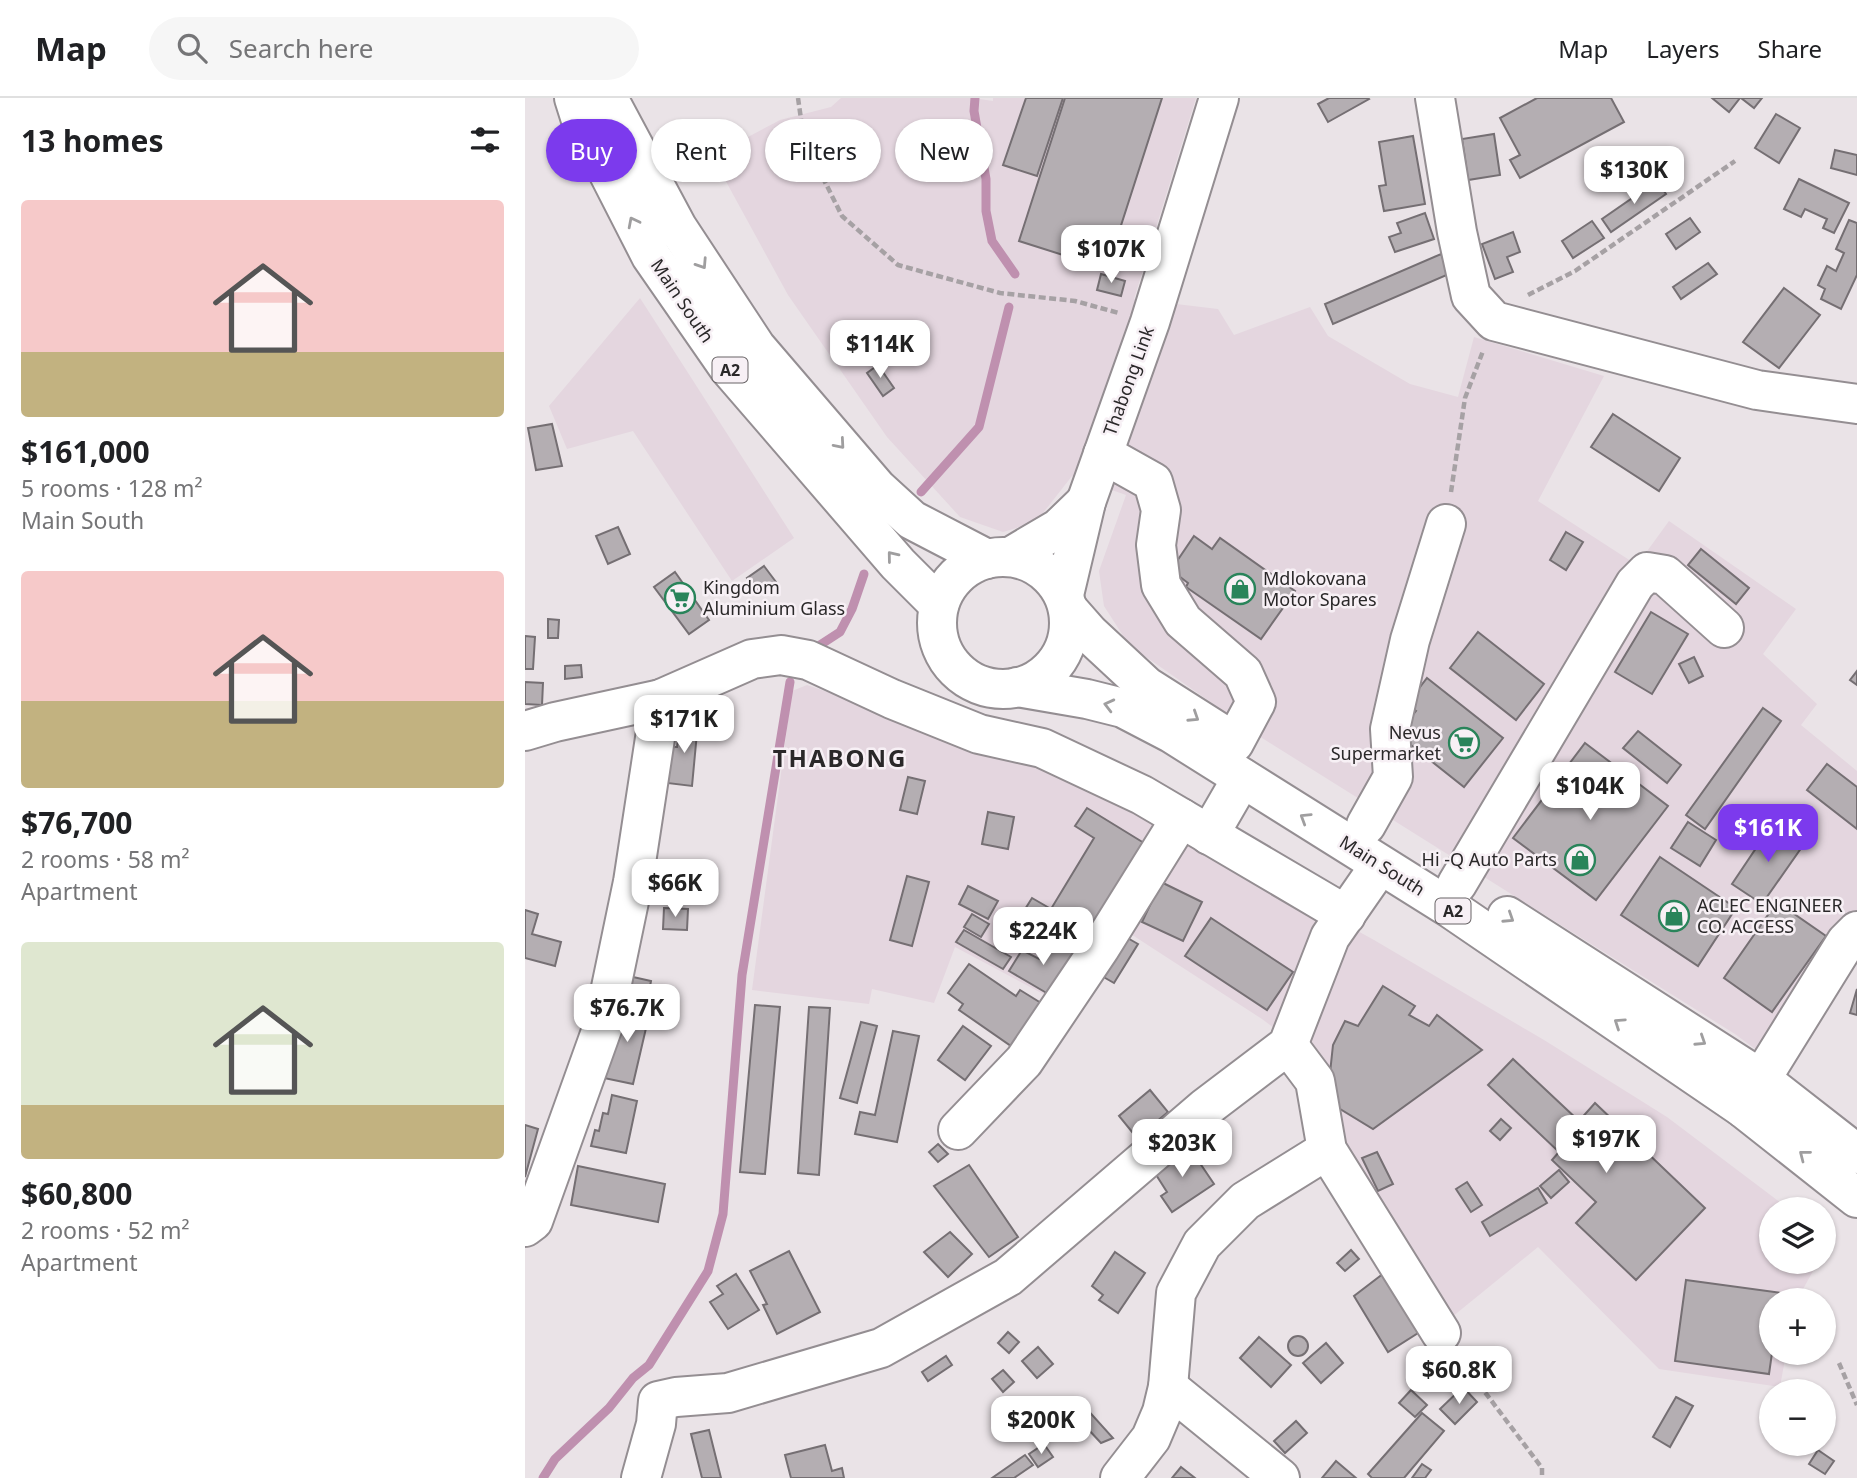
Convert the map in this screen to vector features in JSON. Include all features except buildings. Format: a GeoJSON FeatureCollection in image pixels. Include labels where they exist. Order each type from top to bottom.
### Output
{"type":"FeatureCollection","features":[{"type":"Feature","properties":{"kind":"main road","name":"Main South"},"geometry":{"type":"LineString","coordinates":[[574,98],[580,117],[651,256],[727,368],[898,564],[939,605],[937,624],[940,643],[962,674],[979,684],[997,688],[1017,687],[1123,708],[1171,733],[1238,760],[1366,825],[1457,884],[1752,1094],[1857,1198]]}},
{"type":"Feature","properties":{"kind":"main road","name":"Main South"},"geometry":{"type":"LineString","coordinates":[[608,98],[677,227],[757,347],[877,488],[912,520],[999,558],[1027,561],[1042,569],[1055,581],[1066,602],[1090,634],[1146,686],[1238,760],[1380,866],[1752,1094],[1857,1154]]}},
{"type":"Feature","properties":{"kind":"main road","name":"Thabong Link"},"geometry":{"type":"LineString","coordinates":[[1066,602],[1086,502],[1150,322],[1219,98]]}},
{"type":"Feature","properties":{"kind":"main road"},"geometry":{"type":"LineString","coordinates":[[1435,98],[1457,232],[1471,296],[1494,321],[1757,390],[1857,404]]}},
{"type":"Feature","properties":{"kind":"main road"},"geometry":{"type":"LineString","coordinates":[[958,1130],[1024,1061],[1100,948],[1195,827],[1238,760],[1256,702],[1243,673],[1183,621],[1161,585],[1156,545],[1161,510],[1153,482],[1103,454]]}},
{"type":"Feature","properties":{"kind":"main road"},"geometry":{"type":"LineString","coordinates":[[939,605],[946,589],[971,565],[999,558],[1059,528],[1086,502]]}},
{"type":"Feature","properties":{"kind":"main road"},"geometry":{"type":"LineString","coordinates":[[1366,825],[1394,777],[1390,729],[1410,640],[1446,524]]}},
{"type":"Feature","properties":{"kind":"main road"},"geometry":{"type":"LineString","coordinates":[[1457,884],[1635,584],[1647,572],[1665,575],[1724,628]]}},
{"type":"Feature","properties":{"kind":"main road"},"geometry":{"type":"LineString","coordinates":[[1017,687],[1036,680],[1053,667],[1064,650],[1069,629],[1066,602]]}},
{"type":"Feature","properties":{"kind":"main road"},"geometry":{"type":"LineString","coordinates":[[525,731],[661,699],[752,659],[781,655],[808,660],[892,699],[979,734],[1042,748],[1142,795],[1346,915]]}},
{"type":"Feature","properties":{"kind":"main road"},"geometry":{"type":"LineString","coordinates":[[525,1227],[533,1221],[603,1026],[633,881],[661,699]]}},
{"type":"Feature","properties":{"kind":"main road"},"geometry":{"type":"LineString","coordinates":[[641,1478],[656,1424],[658,1401],[676,1396],[728,1393],[881,1348],[1008,1277],[1205,1108],[1288,1045],[1330,937],[1380,866]]}},
{"type":"Feature","properties":{"kind":"main road"},"geometry":{"type":"LineString","coordinates":[[1752,1094],[1846,942],[1857,931]]}},
{"type":"Feature","properties":{"kind":"main road"},"geometry":{"type":"LineString","coordinates":[[1288,1045],[1315,1081],[1327,1150],[1441,1333]]}},
{"type":"Feature","properties":{"kind":"main road"},"geometry":{"type":"LineString","coordinates":[[1120,1478],[1151,1438],[1162,1412],[1168,1387],[1176,1293],[1202,1244],[1245,1201],[1327,1150]]}},
{"type":"Feature","properties":{"kind":"main road"},"geometry":{"type":"LineString","coordinates":[[1168,1387],[1280,1478]]}},
{"type":"Feature","properties":{"kind":"path"},"geometry":{"type":"LineString","coordinates":[[798,98],[804,140],[842,216],[898,265],[1000,293],[1075,301],[1150,322]]}},
{"type":"Feature","properties":{"kind":"path"},"geometry":{"type":"LineString","coordinates":[[1441,1333],[1542,1468],[1542,1478]]}},
{"type":"Feature","properties":{"kind":"path"},"geometry":{"type":"LineString","coordinates":[[1839,1363],[1857,1405]]}},
{"type":"Feature","properties":{"kind":"shaded area"},"geometry":{"type":"Polygon","coordinates":[[[841,98],[972,98],[993,101],[993,98],[1196,98],[1134,299],[1218,309],[1234,335],[1310,307],[1328,336],[1410,384],[1458,397],[1474,337],[1604,376],[1538,501],[1637,565],[1669,521],[1796,609],[1763,654],[1817,704],[1801,725],[1857,771],[1857,916],[1762,1054],[1735,1034],[1262,738],[1129,645],[1104,606],[1099,571],[1126,495],[1072,476],[1036,522],[1003,532],[960,517],[887,437],[788,295],[726,182],[751,182],[751,135],[765,128],[765,182],[881,182],[881,119],[784,119],[831,107],[841,98]]]}},
{"type":"Feature","properties":{"kind":"shaded area"},"geometry":{"type":"Polygon","coordinates":[[[640,298],[794,538],[732,581],[633,431],[567,449],[549,406],[640,298]]]}},
{"type":"Feature","properties":{"kind":"shaded area"},"geometry":{"type":"Polygon","coordinates":[[[807,685],[1058,766],[1374,940],[1544,1040],[1667,1117],[1773,1197],[1759,1197],[1759,1274],[1811,1274],[1804,1288],[1759,1288],[1759,1365],[1784,1365],[1781,1379],[1759,1379],[1759,1384],[1659,1369],[1538,1247],[1452,1317],[1341,1140],[1316,1060],[1262,1019],[1123,929],[1075,1011],[955,947],[934,1003],[872,989],[869,1004],[752,990],[792,691],[807,685]]]}},
{"type":"Feature","properties":{"kind":"waterway"},"geometry":{"type":"LineString","coordinates":[[975,98],[974,111],[986,179],[986,211],[992,241],[1015,274]]}},
{"type":"Feature","properties":{"kind":"waterway"},"geometry":{"type":"LineString","coordinates":[[921,492],[979,427],[1009,307]]}},
{"type":"Feature","properties":{"kind":"waterway"},"geometry":{"type":"LineString","coordinates":[[820,645],[840,632],[852,609],[864,574]]}},
{"type":"Feature","properties":{"kind":"waterway"},"geometry":{"type":"LineString","coordinates":[[543,1478],[555,1459],[609,1408],[633,1378],[649,1365],[708,1271],[723,1214],[742,975],[790,682]]}},
{"type":"Feature","properties":{"kind":"place","name":"Mdlokovana Motor Spares"},"geometry":{"type":"Point","coordinates":[1240,589]}},
{"type":"Feature","properties":{"kind":"place","name":"Kingdom Aluminium Glass"},"geometry":{"type":"Point","coordinates":[680,598]}},
{"type":"Feature","properties":{"kind":"place","name":"Nevus Supermarket"},"geometry":{"type":"Point","coordinates":[1464,743]}},
{"type":"Feature","properties":{"kind":"place","name":"Hi -Q Auto Parts"},"geometry":{"type":"Point","coordinates":[1580,860]}},
{"type":"Feature","properties":{"kind":"place","name":"ACLEC ENGINEER CO. ACCESS"},"geometry":{"type":"Point","coordinates":[1674,916]}},
{"type":"Feature","properties":{"kind":"district","name":"THABONG"},"geometry":{"type":"Point","coordinates":[840,759]}}]}
